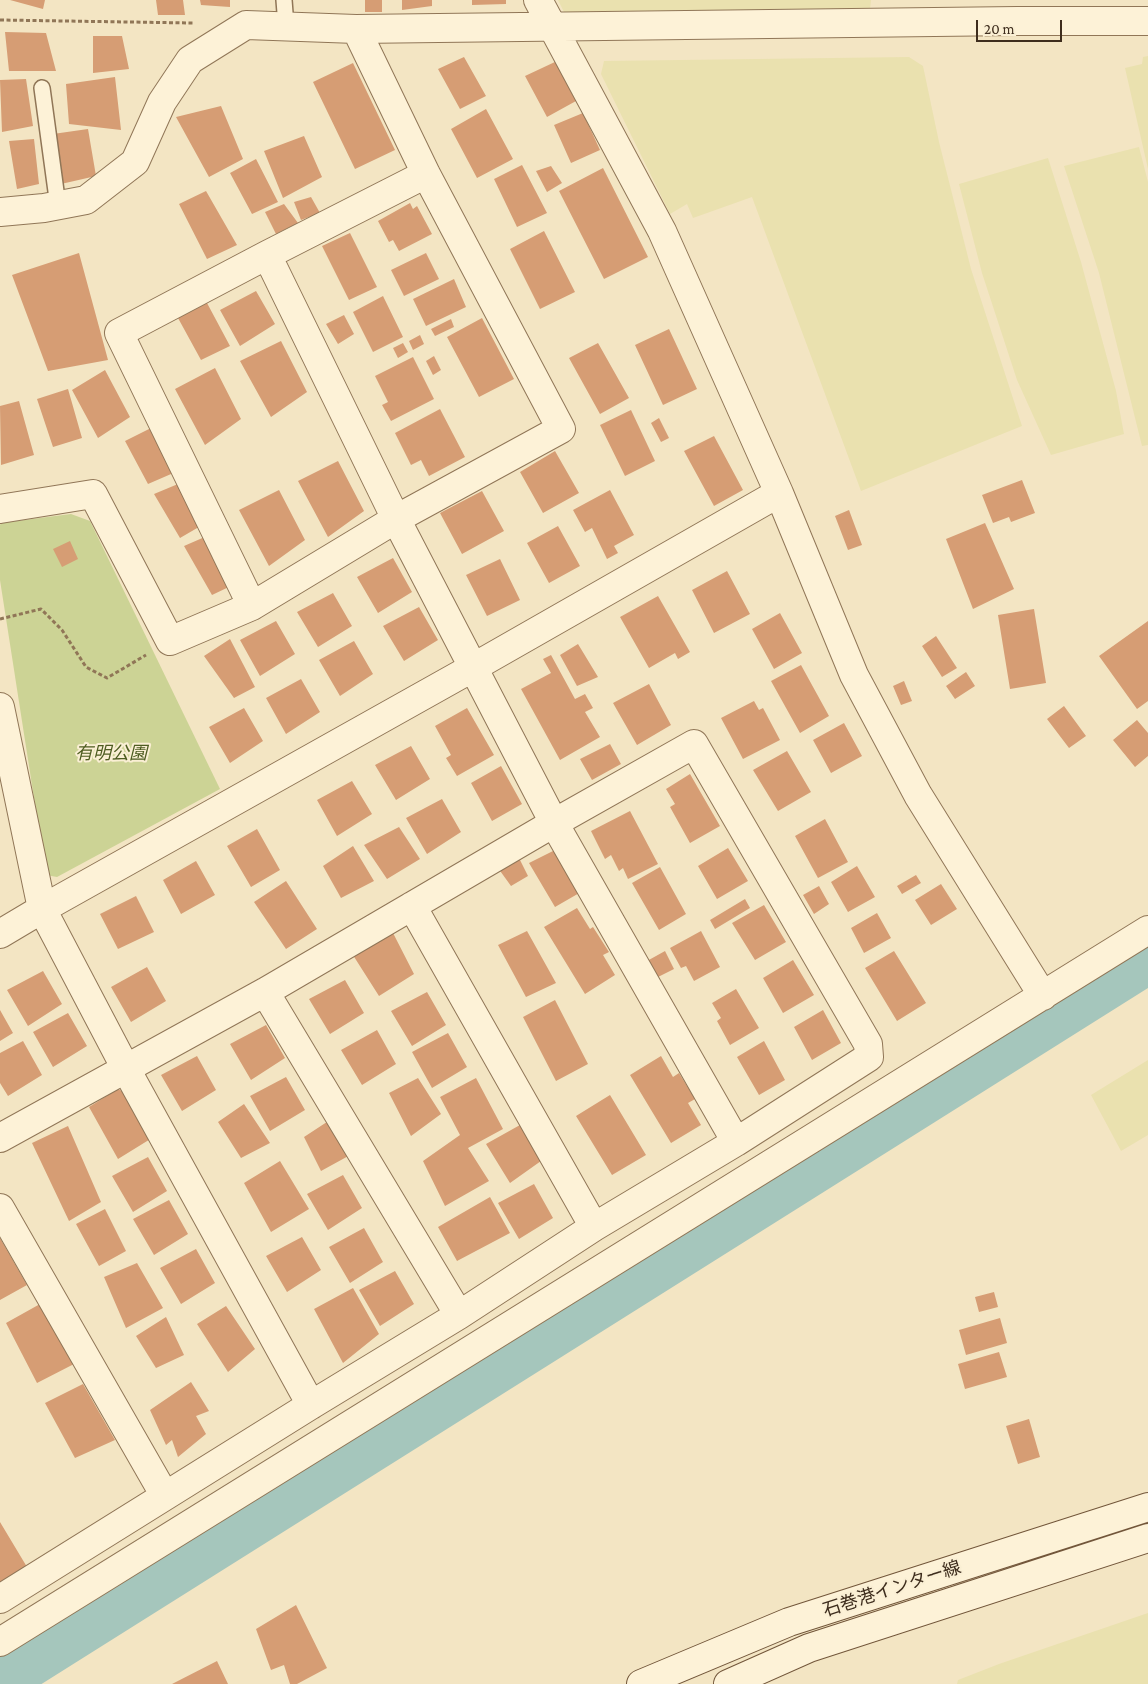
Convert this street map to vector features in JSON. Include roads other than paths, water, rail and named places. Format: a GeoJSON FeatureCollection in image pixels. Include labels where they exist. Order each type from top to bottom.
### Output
{"type":"FeatureCollection","features":[{"type":"Feature","properties":{"kind":"street"},"geometry":{"type":"LineString","coordinates":[[538,0],[662,230],[779,493],[854,675],[918,795],[1043,996]]}},
{"type":"Feature","properties":{"kind":"street"},"geometry":{"type":"LineString","coordinates":[[0,212],[58,206],[86,200],[135,162],[162,102],[190,60],[246,24],[285,13],[356,29],[1148,21]]}},
{"type":"Feature","properties":{"kind":"street"},"geometry":{"type":"LineString","coordinates":[[0,509],[93,494],[170,640],[252,606],[396,519],[561,429],[426,174],[356,29]]}},
{"type":"Feature","properties":{"kind":"street"},"geometry":{"type":"LineString","coordinates":[[252,606],[119,333],[426,174]]}},
{"type":"Feature","properties":{"kind":"street"},"geometry":{"type":"LineString","coordinates":[[267,255],[396,519],[554,823],[736,1142]]}},
{"type":"Feature","properties":{"kind":"street"},"geometry":{"type":"LineString","coordinates":[[0,934],[779,493]]}},
{"type":"Feature","properties":{"kind":"street"},"geometry":{"type":"LineString","coordinates":[[0,711],[42,909],[126,1070],[312,1405]]}},
{"type":"Feature","properties":{"kind":"street"},"geometry":{"type":"LineString","coordinates":[[0,1138],[265,992],[554,823],[694,744],[868,1044],[869,1058],[736,1142],[594,1227],[459,1314],[0,1599]]}},
{"type":"Feature","properties":{"kind":"street"},"geometry":{"type":"LineString","coordinates":[[412,906],[594,1227]]}},
{"type":"Feature","properties":{"kind":"street"},"geometry":{"type":"LineString","coordinates":[[0,1642],[1148,930]]}},
{"type":"Feature","properties":{"kind":"street"},"geometry":{"type":"LineString","coordinates":[[265,992],[459,1314]]}},
{"type":"Feature","properties":{"kind":"street"},"geometry":{"type":"LineString","coordinates":[[0,1208],[165,1496]]}},
{"type":"Feature","properties":{"kind":"street","name":"石巻港インター線"},"geometry":{"type":"LineString","coordinates":[[641,1684],[789,1622],[1148,1507]]}},
{"type":"Feature","properties":{"kind":"street","name":"石巻港インター線"},"geometry":{"type":"LineString","coordinates":[[728,1684],[809,1648],[1148,1538]]}},
{"type":"Feature","properties":{"kind":"lane"},"geometry":{"type":"LineString","coordinates":[[42,88],[58,206]]}},
{"type":"Feature","properties":{"kind":"waterway"},"geometry":{"type":"LineString","coordinates":[[0,1680],[1148,958]]}},
{"type":"Feature","properties":{"kind":"park label","name":"有明公園"},"geometry":{"type":"Point","coordinates":[111,753]}}]}
